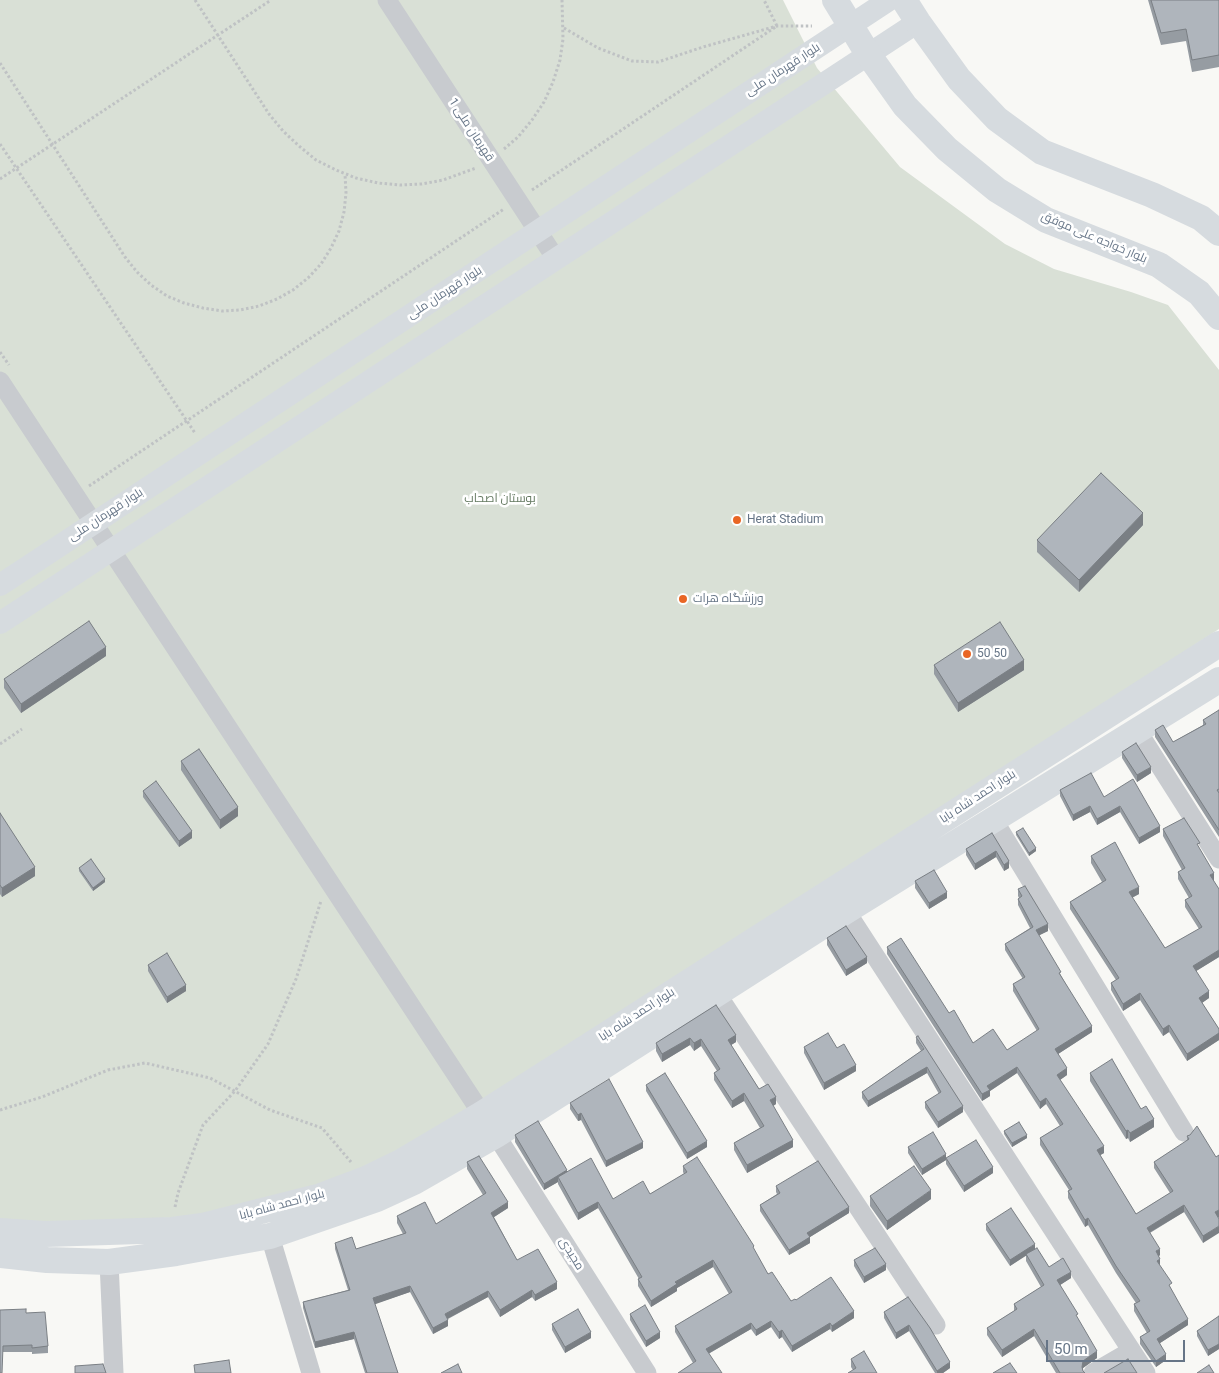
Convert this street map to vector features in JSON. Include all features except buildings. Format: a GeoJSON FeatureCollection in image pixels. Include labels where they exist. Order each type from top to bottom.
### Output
{"type":"FeatureCollection","features":[{"type":"Feature","properties":{"kind":"highway","name":"بلوار خواجه علی موفق"},"geometry":{"type":"LineString","coordinates":[[835,0],[868,54],[905,106],[947,149],[997,190],[1046,220],[1159,265],[1199,293],[1219,317]]}},
{"type":"Feature","properties":{"kind":"highway"},"geometry":{"type":"LineString","coordinates":[[904,0],[959,79],[997,119],[1042,152],[1160,199],[1201,218],[1219,233]]}},
{"type":"Feature","properties":{"kind":"highway","name":"بلوار احمد شاه بابا"},"geometry":{"type":"LineString","coordinates":[[0,1231],[45,1234],[172,1230],[202,1226],[320,1196],[366,1179],[401,1162],[482,1114],[1219,644]]}},
{"type":"Feature","properties":{"kind":"highway","name":"بلوار احمد شاه بابا"},"geometry":{"type":"LineString","coordinates":[[0,1255],[46,1260],[109,1262],[176,1253],[270,1236],[377,1199],[414,1182],[496,1136],[993,818],[1219,680]]}},
{"type":"Feature","properties":{"kind":"main road","name":"بلوار قهرمان ملی"},"geometry":{"type":"LineString","coordinates":[[0,585],[889,0]]}},
{"type":"Feature","properties":{"kind":"main road"},"geometry":{"type":"LineString","coordinates":[[0,623],[918,22]]}},
{"type":"Feature","properties":{"kind":"street","name":"قهرمان ملی 1"},"geometry":{"type":"LineString","coordinates":[[387,0],[556,259]]}},
{"type":"Feature","properties":{"kind":"street"},"geometry":{"type":"LineString","coordinates":[[5,374],[94,523],[482,1114]]}},
{"type":"Feature","properties":{"kind":"street"},"geometry":{"type":"LineString","coordinates":[[1137,730],[1219,859]]}},
{"type":"Feature","properties":{"kind":"street"},"geometry":{"type":"LineString","coordinates":[[993,818],[1184,1132]]}},
{"type":"Feature","properties":{"kind":"street"},"geometry":{"type":"LineString","coordinates":[[846,911],[1146,1373]]}},
{"type":"Feature","properties":{"kind":"street"},"geometry":{"type":"LineString","coordinates":[[717,994],[936,1325]]}},
{"type":"Feature","properties":{"kind":"street","name":"مجیدی"},"geometry":{"type":"LineString","coordinates":[[496,1136],[647,1373]]}},
{"type":"Feature","properties":{"kind":"street"},"geometry":{"type":"LineString","coordinates":[[270,1236],[311,1373]]}},
{"type":"Feature","properties":{"kind":"street"},"geometry":{"type":"LineString","coordinates":[[109,1262],[114,1373]]}},
{"type":"Feature","properties":{"kind":"street"},"geometry":{"type":"LineString","coordinates":[[1093,1373],[1131,1351]]}},
{"type":"Feature","properties":{"kind":"path"},"geometry":{"type":"LineString","coordinates":[[195,0],[270,114],[283,131],[299,146],[316,160],[345,174],[378,183],[400,185],[422,184],[464,173],[491,159],[518,137],[544,102],[554,82],[560,60],[564,28],[562,0]]}},
{"type":"Feature","properties":{"kind":"path"},"geometry":{"type":"LineString","coordinates":[[0,179],[271,0]]}},
{"type":"Feature","properties":{"kind":"path"},"geometry":{"type":"LineString","coordinates":[[764,0],[778,26]]}},
{"type":"Feature","properties":{"kind":"path"},"geometry":{"type":"LineString","coordinates":[[564,28],[598,48],[632,61],[658,62],[778,26],[814,26]]}},
{"type":"Feature","properties":{"kind":"path"},"geometry":{"type":"LineString","coordinates":[[83,478],[89,486],[778,26]]}},
{"type":"Feature","properties":{"kind":"path"},"geometry":{"type":"LineString","coordinates":[[0,63],[125,257],[151,285],[176,300],[203,308],[222,311],[240,310],[259,306],[277,299],[300,284],[321,264],[339,231],[346,194],[345,174]]}},
{"type":"Feature","properties":{"kind":"path"},"geometry":{"type":"LineString","coordinates":[[0,144],[206,450]]}},
{"type":"Feature","properties":{"kind":"path"},"geometry":{"type":"LineString","coordinates":[[0,352],[5,374]]}},
{"type":"Feature","properties":{"kind":"path"},"geometry":{"type":"LineString","coordinates":[[0,744],[22,729]]}},
{"type":"Feature","properties":{"kind":"path"},"geometry":{"type":"LineString","coordinates":[[172,1230],[178,1193],[203,1125],[235,1091],[268,1044],[296,979],[328,880]]}},
{"type":"Feature","properties":{"kind":"path"},"geometry":{"type":"LineString","coordinates":[[0,1110],[42,1097],[108,1070],[145,1064],[210,1078],[270,1110],[322,1128],[366,1179]]}},
{"type":"Feature","properties":{"kind":"green space","name":"بوستان اصحاب"},"geometry":{"type":"Polygon","coordinates":[[[0,0],[783,0],[817,68],[900,167],[1005,244],[1054,269],[1168,305],[1219,370],[1219,629],[450,1125],[315,1192],[177,1224],[0,1224],[0,0]]]}},
{"type":"Feature","properties":{"kind":"place","name":"Herat Stadium"},"geometry":{"type":"Point","coordinates":[737,520]}},
{"type":"Feature","properties":{"kind":"place","name":"ورزشگاه هرات"},"geometry":{"type":"Point","coordinates":[683,599]}},
{"type":"Feature","properties":{"kind":"place","name":"50 50"},"geometry":{"type":"Point","coordinates":[967,654]}}]}
